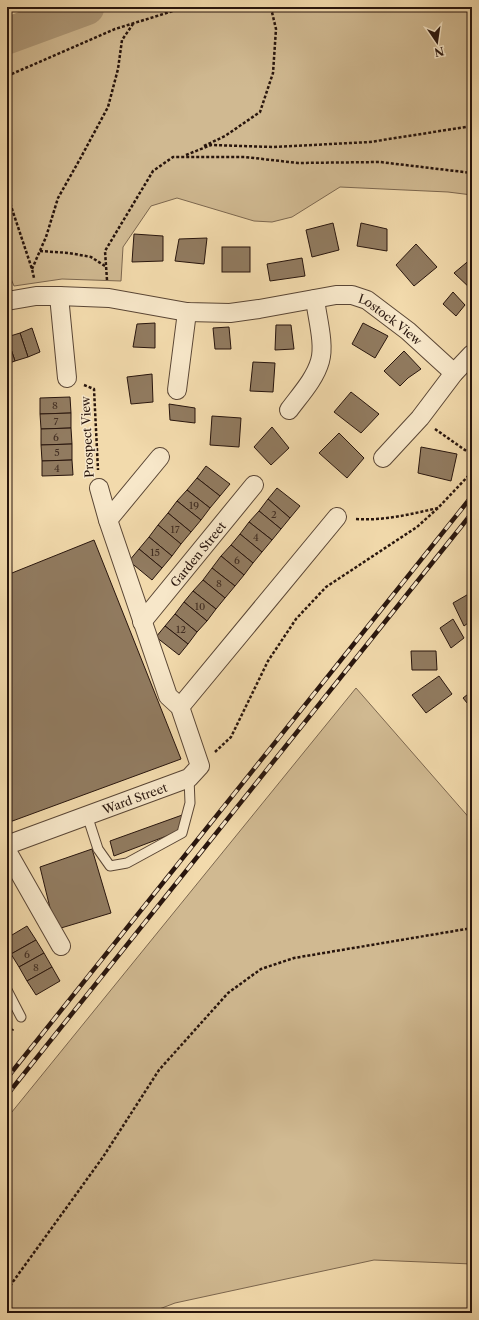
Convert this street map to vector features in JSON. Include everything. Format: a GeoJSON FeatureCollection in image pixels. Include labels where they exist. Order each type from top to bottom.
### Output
{"type":"FeatureCollection","features":[{"type":"Feature","properties":{"kind":"street","name":"Lostock View"},"geometry":{"type":"LineString","coordinates":[[7,301],[36,296],[109,298],[187,312],[230,313],[336,295],[352,295],[367,300],[408,331],[454,373]]}},
{"type":"Feature","properties":{"kind":"street"},"geometry":{"type":"LineString","coordinates":[[59,296],[67,378]]}},
{"type":"Feature","properties":{"kind":"street"},"geometry":{"type":"LineString","coordinates":[[289,410],[308,384],[320,360],[322,347],[314,299]]}},
{"type":"Feature","properties":{"kind":"street"},"geometry":{"type":"LineString","coordinates":[[177,390],[187,312]]}},
{"type":"Feature","properties":{"kind":"street"},"geometry":{"type":"LineString","coordinates":[[383,458],[420,418],[454,373],[472,354]]}},
{"type":"Feature","properties":{"kind":"street"},"geometry":{"type":"LineString","coordinates":[[108,520],[160,457]]}},
{"type":"Feature","properties":{"kind":"street","name":"Garden Street"},"geometry":{"type":"LineString","coordinates":[[142,622],[254,485]]}},
{"type":"Feature","properties":{"kind":"street"},"geometry":{"type":"LineString","coordinates":[[99,488],[108,520],[168,696],[180,707],[194,772]]}},
{"type":"Feature","properties":{"kind":"street"},"geometry":{"type":"LineString","coordinates":[[180,707],[337,517]]}},
{"type":"Feature","properties":{"kind":"street","name":"Ward Street"},"geometry":{"type":"LineString","coordinates":[[7,845],[87,816],[194,772]]}},
{"type":"Feature","properties":{"kind":"street"},"geometry":{"type":"LineString","coordinates":[[7,851],[61,946]]}},
{"type":"Feature","properties":{"kind":"lane"},"geometry":{"type":"LineString","coordinates":[[87,816],[98,849],[110,866],[127,863],[182,833],[190,803],[194,772]]}},
{"type":"Feature","properties":{"kind":"lane"},"geometry":{"type":"LineString","coordinates":[[7,990],[21,1017]]}},
{"type":"Feature","properties":{"kind":"path"},"geometry":{"type":"LineString","coordinates":[[7,76],[115,29],[186,7]]}},
{"type":"Feature","properties":{"kind":"path"},"geometry":{"type":"LineString","coordinates":[[184,156],[225,136],[260,112],[273,73],[276,29],[270,7]]}},
{"type":"Feature","properties":{"kind":"path"},"geometry":{"type":"LineString","coordinates":[[32,269],[46,237],[58,198],[108,107],[118,69],[122,40],[133,24]]}},
{"type":"Feature","properties":{"kind":"path"},"geometry":{"type":"LineString","coordinates":[[184,156],[211,145],[273,147],[370,142],[472,126]]}},
{"type":"Feature","properties":{"kind":"path"},"geometry":{"type":"LineString","coordinates":[[109,298],[104,251],[153,171],[173,157],[245,157],[298,163],[380,162],[472,173]]}},
{"type":"Feature","properties":{"kind":"path"},"geometry":{"type":"LineString","coordinates":[[7,194],[32,269],[36,296]]}},
{"type":"Feature","properties":{"kind":"path"},"geometry":{"type":"LineString","coordinates":[[40,251],[69,253],[91,257],[105,266]]}},
{"type":"Feature","properties":{"kind":"path","name":"Prospect View"},"geometry":{"type":"LineString","coordinates":[[67,378],[94,389],[99,488]]}},
{"type":"Feature","properties":{"kind":"path"},"geometry":{"type":"LineString","coordinates":[[420,418],[472,455]]}},
{"type":"Feature","properties":{"kind":"path"},"geometry":{"type":"LineString","coordinates":[[194,772],[231,737],[243,715],[268,660],[296,619],[326,587],[417,527],[438,508],[472,472]]}},
{"type":"Feature","properties":{"kind":"path"},"geometry":{"type":"LineString","coordinates":[[337,517],[369,520],[395,518],[438,508]]}},
{"type":"Feature","properties":{"kind":"path"},"geometry":{"type":"LineString","coordinates":[[7,1290],[103,1157],[159,1070],[228,993],[261,969],[294,958],[472,928]]}},
{"type":"Feature","properties":{"kind":"shaded area"},"geometry":{"type":"Polygon","coordinates":[[[113,7],[472,7],[472,195],[448,192],[340,187],[292,217],[272,222],[254,221],[177,198],[151,206],[123,247],[121,281],[62,279],[14,286],[7,269],[7,49],[113,7]]]}},
{"type":"Feature","properties":{"kind":"shaded area"},"geometry":{"type":"Polygon","coordinates":[[[356,688],[472,821],[472,1264],[374,1260],[175,1303],[149,1313],[7,1313],[7,1118],[356,688]]]}},
{"type":"Feature","properties":{"kind":"building"},"geometry":{"type":"Polygon","coordinates":[[[333,223],[339,250],[312,257],[306,230],[333,223]]]}},
{"type":"Feature","properties":{"kind":"building"},"geometry":{"type":"Polygon","coordinates":[[[361,223],[387,229],[387,251],[357,246],[361,223]]]}},
{"type":"Feature","properties":{"kind":"building"},"geometry":{"type":"Polygon","coordinates":[[[134,234],[163,236],[163,261],[132,262],[134,234]]]}},
{"type":"Feature","properties":{"kind":"building"},"geometry":{"type":"Polygon","coordinates":[[[207,238],[204,264],[175,261],[179,239],[207,238]]]}},
{"type":"Feature","properties":{"kind":"building"},"geometry":{"type":"Polygon","coordinates":[[[416,244],[437,267],[414,286],[396,265],[416,244]]]}},
{"type":"Feature","properties":{"kind":"building"},"geometry":{"type":"Polygon","coordinates":[[[222,247],[250,247],[250,272],[222,272],[222,247]]]}},
{"type":"Feature","properties":{"kind":"building"},"geometry":{"type":"Polygon","coordinates":[[[302,258],[305,276],[270,281],[267,264],[302,258]]]}},
{"type":"Feature","properties":{"kind":"building"},"geometry":{"type":"Polygon","coordinates":[[[472,258],[472,290],[454,273],[472,258]]]}},
{"type":"Feature","properties":{"kind":"building"},"geometry":{"type":"Polygon","coordinates":[[[453,292],[465,305],[456,316],[443,304],[453,292]]]}},
{"type":"Feature","properties":{"kind":"building"},"geometry":{"type":"Polygon","coordinates":[[[155,323],[155,348],[133,347],[137,324],[155,323]]]}},
{"type":"Feature","properties":{"kind":"building"},"geometry":{"type":"Polygon","coordinates":[[[363,323],[388,336],[375,358],[352,344],[363,323]]]}},
{"type":"Feature","properties":{"kind":"building"},"geometry":{"type":"Polygon","coordinates":[[[276,325],[291,325],[294,349],[275,350],[276,325]]]}},
{"type":"Feature","properties":{"kind":"building"},"geometry":{"type":"Polygon","coordinates":[[[229,327],[231,349],[215,349],[213,328],[229,327]]]}},
{"type":"Feature","properties":{"kind":"building"},"geometry":{"type":"Polygon","coordinates":[[[32,328],[40,352],[28,357],[20,333],[32,328]]]}},
{"type":"Feature","properties":{"kind":"building"},"geometry":{"type":"Polygon","coordinates":[[[20,333],[28,357],[15,361],[7,337],[20,333]]]}},
{"type":"Feature","properties":{"kind":"building"},"geometry":{"type":"Polygon","coordinates":[[[7,337],[15,361],[7,364],[7,337]]]}},
{"type":"Feature","properties":{"kind":"building"},"geometry":{"type":"Polygon","coordinates":[[[404,351],[421,369],[400,386],[384,371],[404,351]]]}},
{"type":"Feature","properties":{"kind":"building"},"geometry":{"type":"Polygon","coordinates":[[[253,362],[275,363],[273,392],[250,391],[253,362]]]}},
{"type":"Feature","properties":{"kind":"building"},"geometry":{"type":"Polygon","coordinates":[[[152,374],[153,402],[131,404],[127,377],[152,374]]]}},
{"type":"Feature","properties":{"kind":"building"},"geometry":{"type":"Polygon","coordinates":[[[351,392],[379,414],[361,433],[334,412],[351,392]]]}},
{"type":"Feature","properties":{"kind":"building"},"geometry":{"type":"Polygon","coordinates":[[[70,397],[71,413],[40,414],[40,398],[70,397]]]}},
{"type":"Feature","properties":{"kind":"building"},"geometry":{"type":"Polygon","coordinates":[[[169,404],[195,408],[195,423],[170,420],[169,404]]]}},
{"type":"Feature","properties":{"kind":"building"},"geometry":{"type":"Polygon","coordinates":[[[71,413],[71,428],[41,429],[40,414],[71,413]]]}},
{"type":"Feature","properties":{"kind":"building"},"geometry":{"type":"Polygon","coordinates":[[[212,416],[241,418],[239,447],[210,445],[212,416]]]}},
{"type":"Feature","properties":{"kind":"building"},"geometry":{"type":"Polygon","coordinates":[[[272,427],[289,448],[271,465],[254,447],[272,427]]]}},
{"type":"Feature","properties":{"kind":"building"},"geometry":{"type":"Polygon","coordinates":[[[71,428],[72,444],[41,445],[41,429],[71,428]]]}},
{"type":"Feature","properties":{"kind":"building"},"geometry":{"type":"Polygon","coordinates":[[[339,433],[364,458],[347,478],[319,453],[339,433]]]}},
{"type":"Feature","properties":{"kind":"building"},"geometry":{"type":"Polygon","coordinates":[[[72,444],[72,460],[42,461],[41,445],[72,444]]]}},
{"type":"Feature","properties":{"kind":"building"},"geometry":{"type":"Polygon","coordinates":[[[421,447],[457,454],[451,481],[418,473],[421,447]]]}},
{"type":"Feature","properties":{"kind":"building"},"geometry":{"type":"Polygon","coordinates":[[[72,460],[73,475],[42,476],[42,461],[72,460]]]}},
{"type":"Feature","properties":{"kind":"building"},"geometry":{"type":"Polygon","coordinates":[[[206,466],[230,484],[220,496],[197,478],[206,466]]]}},
{"type":"Feature","properties":{"kind":"building"},"geometry":{"type":"Polygon","coordinates":[[[197,478],[220,496],[210,508],[187,490],[197,478]]]}},
{"type":"Feature","properties":{"kind":"building"},"geometry":{"type":"Polygon","coordinates":[[[277,488],[300,506],[290,518],[268,499],[277,488]]]}},
{"type":"Feature","properties":{"kind":"building"},"geometry":{"type":"Polygon","coordinates":[[[187,490],[210,508],[201,520],[177,501],[187,490]]]}},
{"type":"Feature","properties":{"kind":"building"},"geometry":{"type":"Polygon","coordinates":[[[268,499],[290,518],[281,529],[259,511],[268,499]]]}},
{"type":"Feature","properties":{"kind":"building"},"geometry":{"type":"Polygon","coordinates":[[[177,501],[201,520],[191,532],[168,513],[177,501]]]}},
{"type":"Feature","properties":{"kind":"building"},"geometry":{"type":"Polygon","coordinates":[[[259,511],[281,529],[272,540],[249,522],[259,511]]]}},
{"type":"Feature","properties":{"kind":"building"},"geometry":{"type":"Polygon","coordinates":[[[168,513],[191,532],[181,544],[158,525],[168,513]]]}},
{"type":"Feature","properties":{"kind":"building"},"geometry":{"type":"Polygon","coordinates":[[[249,522],[272,540],[262,552],[240,534],[249,522]]]}},
{"type":"Feature","properties":{"kind":"building"},"geometry":{"type":"Polygon","coordinates":[[[158,525],[181,544],[172,556],[149,537],[158,525]]]}},
{"type":"Feature","properties":{"kind":"building"},"geometry":{"type":"Polygon","coordinates":[[[240,534],[262,552],[253,563],[231,545],[240,534]]]}},
{"type":"Feature","properties":{"kind":"building"},"geometry":{"type":"Polygon","coordinates":[[[149,537],[172,556],[162,568],[139,549],[149,537]]]}},
{"type":"Feature","properties":{"kind":"building"},"geometry":{"type":"Polygon","coordinates":[[[94,540],[181,759],[7,823],[7,575],[94,540]]]}},
{"type":"Feature","properties":{"kind":"building"},"geometry":{"type":"Polygon","coordinates":[[[231,545],[253,563],[244,575],[221,556],[231,545]]]}},
{"type":"Feature","properties":{"kind":"building"},"geometry":{"type":"Polygon","coordinates":[[[139,549],[162,568],[152,580],[129,561],[139,549]]]}},
{"type":"Feature","properties":{"kind":"building"},"geometry":{"type":"Polygon","coordinates":[[[221,556],[244,575],[235,586],[212,568],[221,556]]]}},
{"type":"Feature","properties":{"kind":"building"},"geometry":{"type":"Polygon","coordinates":[[[212,568],[235,586],[225,598],[203,580],[212,568]]]}},
{"type":"Feature","properties":{"kind":"building"},"geometry":{"type":"Polygon","coordinates":[[[203,580],[225,598],[216,609],[193,591],[203,580]]]}},
{"type":"Feature","properties":{"kind":"building"},"geometry":{"type":"Polygon","coordinates":[[[193,591],[216,609],[207,621],[184,602],[193,591]]]}},
{"type":"Feature","properties":{"kind":"building"},"geometry":{"type":"Polygon","coordinates":[[[472,592],[472,620],[464,626],[453,603],[472,592]]]}},
{"type":"Feature","properties":{"kind":"building"},"geometry":{"type":"Polygon","coordinates":[[[184,602],[207,621],[197,632],[175,614],[184,602]]]}},
{"type":"Feature","properties":{"kind":"building"},"geometry":{"type":"Polygon","coordinates":[[[175,614],[197,632],[188,644],[165,626],[175,614]]]}},
{"type":"Feature","properties":{"kind":"building"},"geometry":{"type":"Polygon","coordinates":[[[453,619],[464,638],[451,648],[440,628],[453,619]]]}},
{"type":"Feature","properties":{"kind":"building"},"geometry":{"type":"Polygon","coordinates":[[[165,626],[188,644],[179,655],[156,637],[165,626]]]}},
{"type":"Feature","properties":{"kind":"building"},"geometry":{"type":"Polygon","coordinates":[[[411,651],[436,651],[437,670],[412,670],[411,651]]]}},
{"type":"Feature","properties":{"kind":"building"},"geometry":{"type":"Polygon","coordinates":[[[439,676],[452,694],[426,713],[412,695],[439,676]]]}},
{"type":"Feature","properties":{"kind":"building"},"geometry":{"type":"Polygon","coordinates":[[[472,691],[472,709],[463,698],[472,691]]]}},
{"type":"Feature","properties":{"kind":"building"},"geometry":{"type":"Polygon","coordinates":[[[185,814],[177,832],[114,856],[110,841],[185,814]]]}},
{"type":"Feature","properties":{"kind":"building"},"geometry":{"type":"Polygon","coordinates":[[[92,849],[111,913],[61,928],[51,912],[40,867],[92,849]]]}},
{"type":"Feature","properties":{"kind":"building"},"geometry":{"type":"Polygon","coordinates":[[[27,926],[36,940],[11,954],[7,946],[7,938],[27,926]]]}},
{"type":"Feature","properties":{"kind":"building"},"geometry":{"type":"Polygon","coordinates":[[[36,940],[44,953],[19,967],[11,954],[36,940]]]}},
{"type":"Feature","properties":{"kind":"building"},"geometry":{"type":"Polygon","coordinates":[[[44,953],[52,967],[27,981],[19,967],[44,953]]]}},
{"type":"Feature","properties":{"kind":"building"},"geometry":{"type":"Polygon","coordinates":[[[52,967],[60,981],[36,995],[27,981],[52,967]]]}},
{"type":"Feature","properties":{"kind":"waterway"},"geometry":{"type":"LineString","coordinates":[[7,36],[86,7]]}},
{"type":"Feature","properties":{"kind":"railway"},"geometry":{"type":"LineString","coordinates":[[7,1078],[472,496]]}},
{"type":"Feature","properties":{"kind":"railway"},"geometry":{"type":"LineString","coordinates":[[7,1095],[472,513]]}}]}
